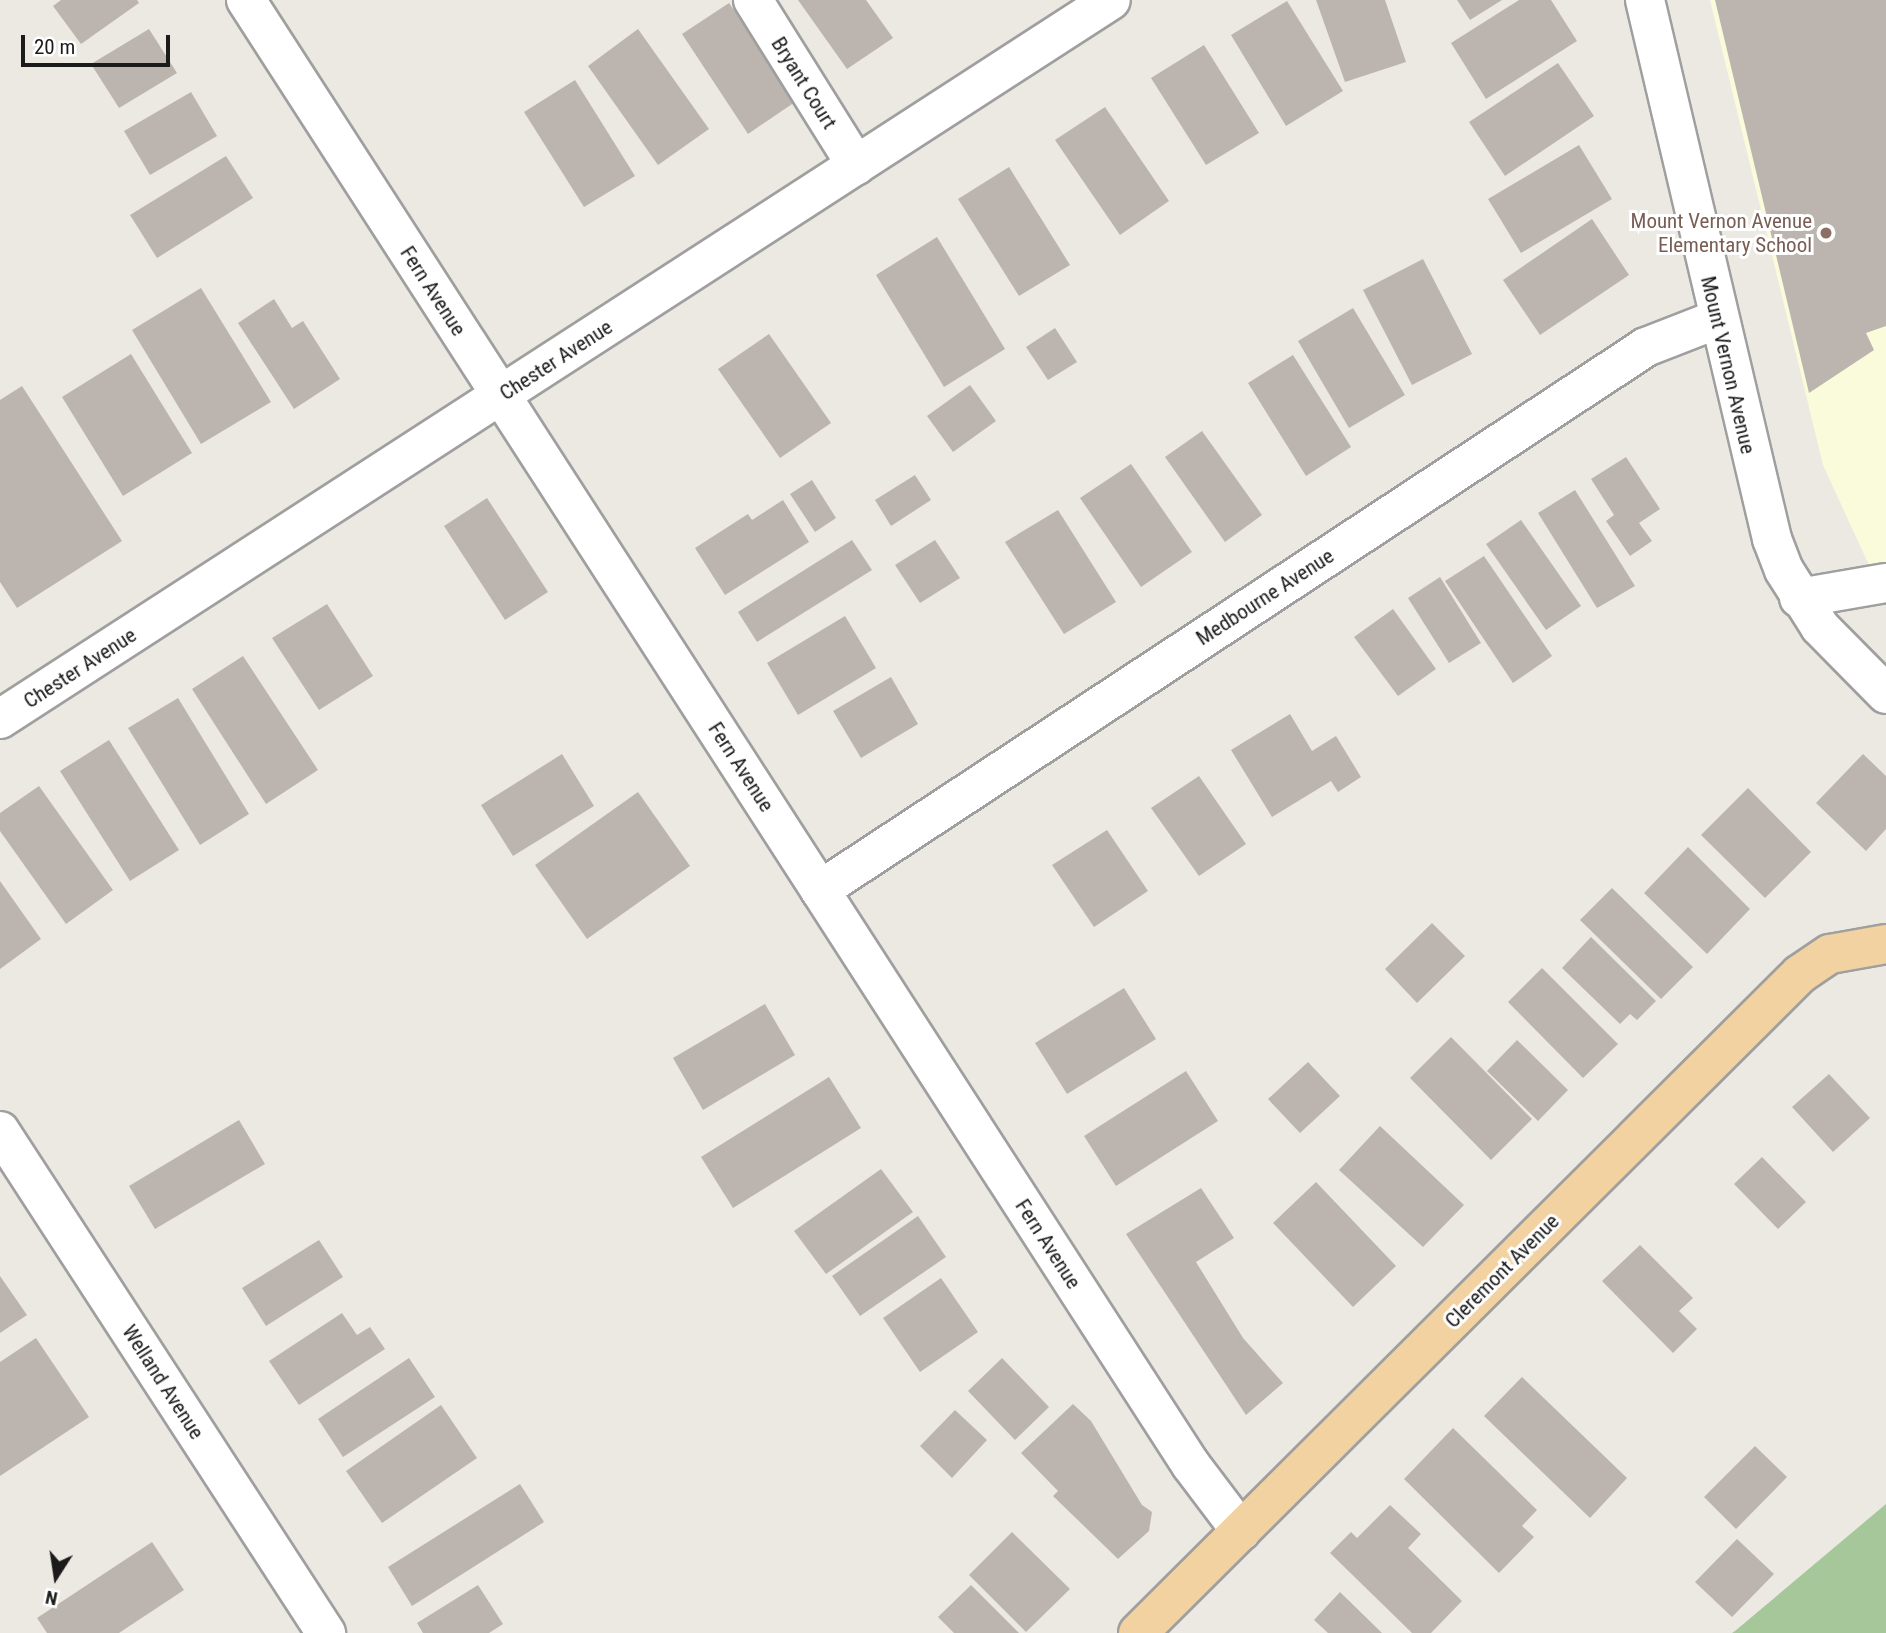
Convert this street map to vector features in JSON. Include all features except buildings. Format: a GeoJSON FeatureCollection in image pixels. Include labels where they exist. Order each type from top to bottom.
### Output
{"type":"FeatureCollection","features":[{"type":"Feature","properties":{"kind":"main road","name":"Cleremont Avenue"},"geometry":{"type":"LineString","coordinates":[[1138,1633],[1800,974],[1830,954],[1886,944]]}},
{"type":"Feature","properties":{"kind":"street","name":"Fern Avenue"},"geometry":{"type":"LineString","coordinates":[[246,0],[1191,1465],[1241,1531]]}},
{"type":"Feature","properties":{"kind":"street","name":"Bryant Court"},"geometry":{"type":"LineString","coordinates":[[753,0],[856,165]]}},
{"type":"Feature","properties":{"kind":"street","name":"Chester Avenue"},"geometry":{"type":"LineString","coordinates":[[0,719],[1111,0]]}},
{"type":"Feature","properties":{"kind":"street","name":"Mount Vernon Avenue"},"geometry":{"type":"LineString","coordinates":[[1645,0],[1761,504],[1784,570],[1799,598],[1820,627],[1886,694]]}},
{"type":"Feature","properties":{"kind":"street","name":"Medbourne Avenue"},"geometry":{"type":"LineString","coordinates":[[820,890],[1646,346],[1718,319]]}},
{"type":"Feature","properties":{"kind":"street"},"geometry":{"type":"LineString","coordinates":[[1799,598],[1886,583]]}},
{"type":"Feature","properties":{"kind":"street","name":"Welland Avenue"},"geometry":{"type":"LineString","coordinates":[[0,1131],[326,1633]]}},
{"type":"Feature","properties":{"kind":"shaded area","name":"Mount Vernon Avenue Elementary School"},"geometry":{"type":"Polygon","coordinates":[[[1710,0],[1886,0],[1886,602],[1823,465],[1710,0]]]}},
{"type":"Feature","properties":{"kind":"green space"},"geometry":{"type":"Polygon","coordinates":[[[1886,1504],[1886,1633],[1732,1633],[1735,1631],[1886,1504]]]}},
{"type":"Feature","properties":{"kind":"place","name":"Mount Vernon Avenue Elementary School"},"geometry":{"type":"Point","coordinates":[1826,233]}}]}
